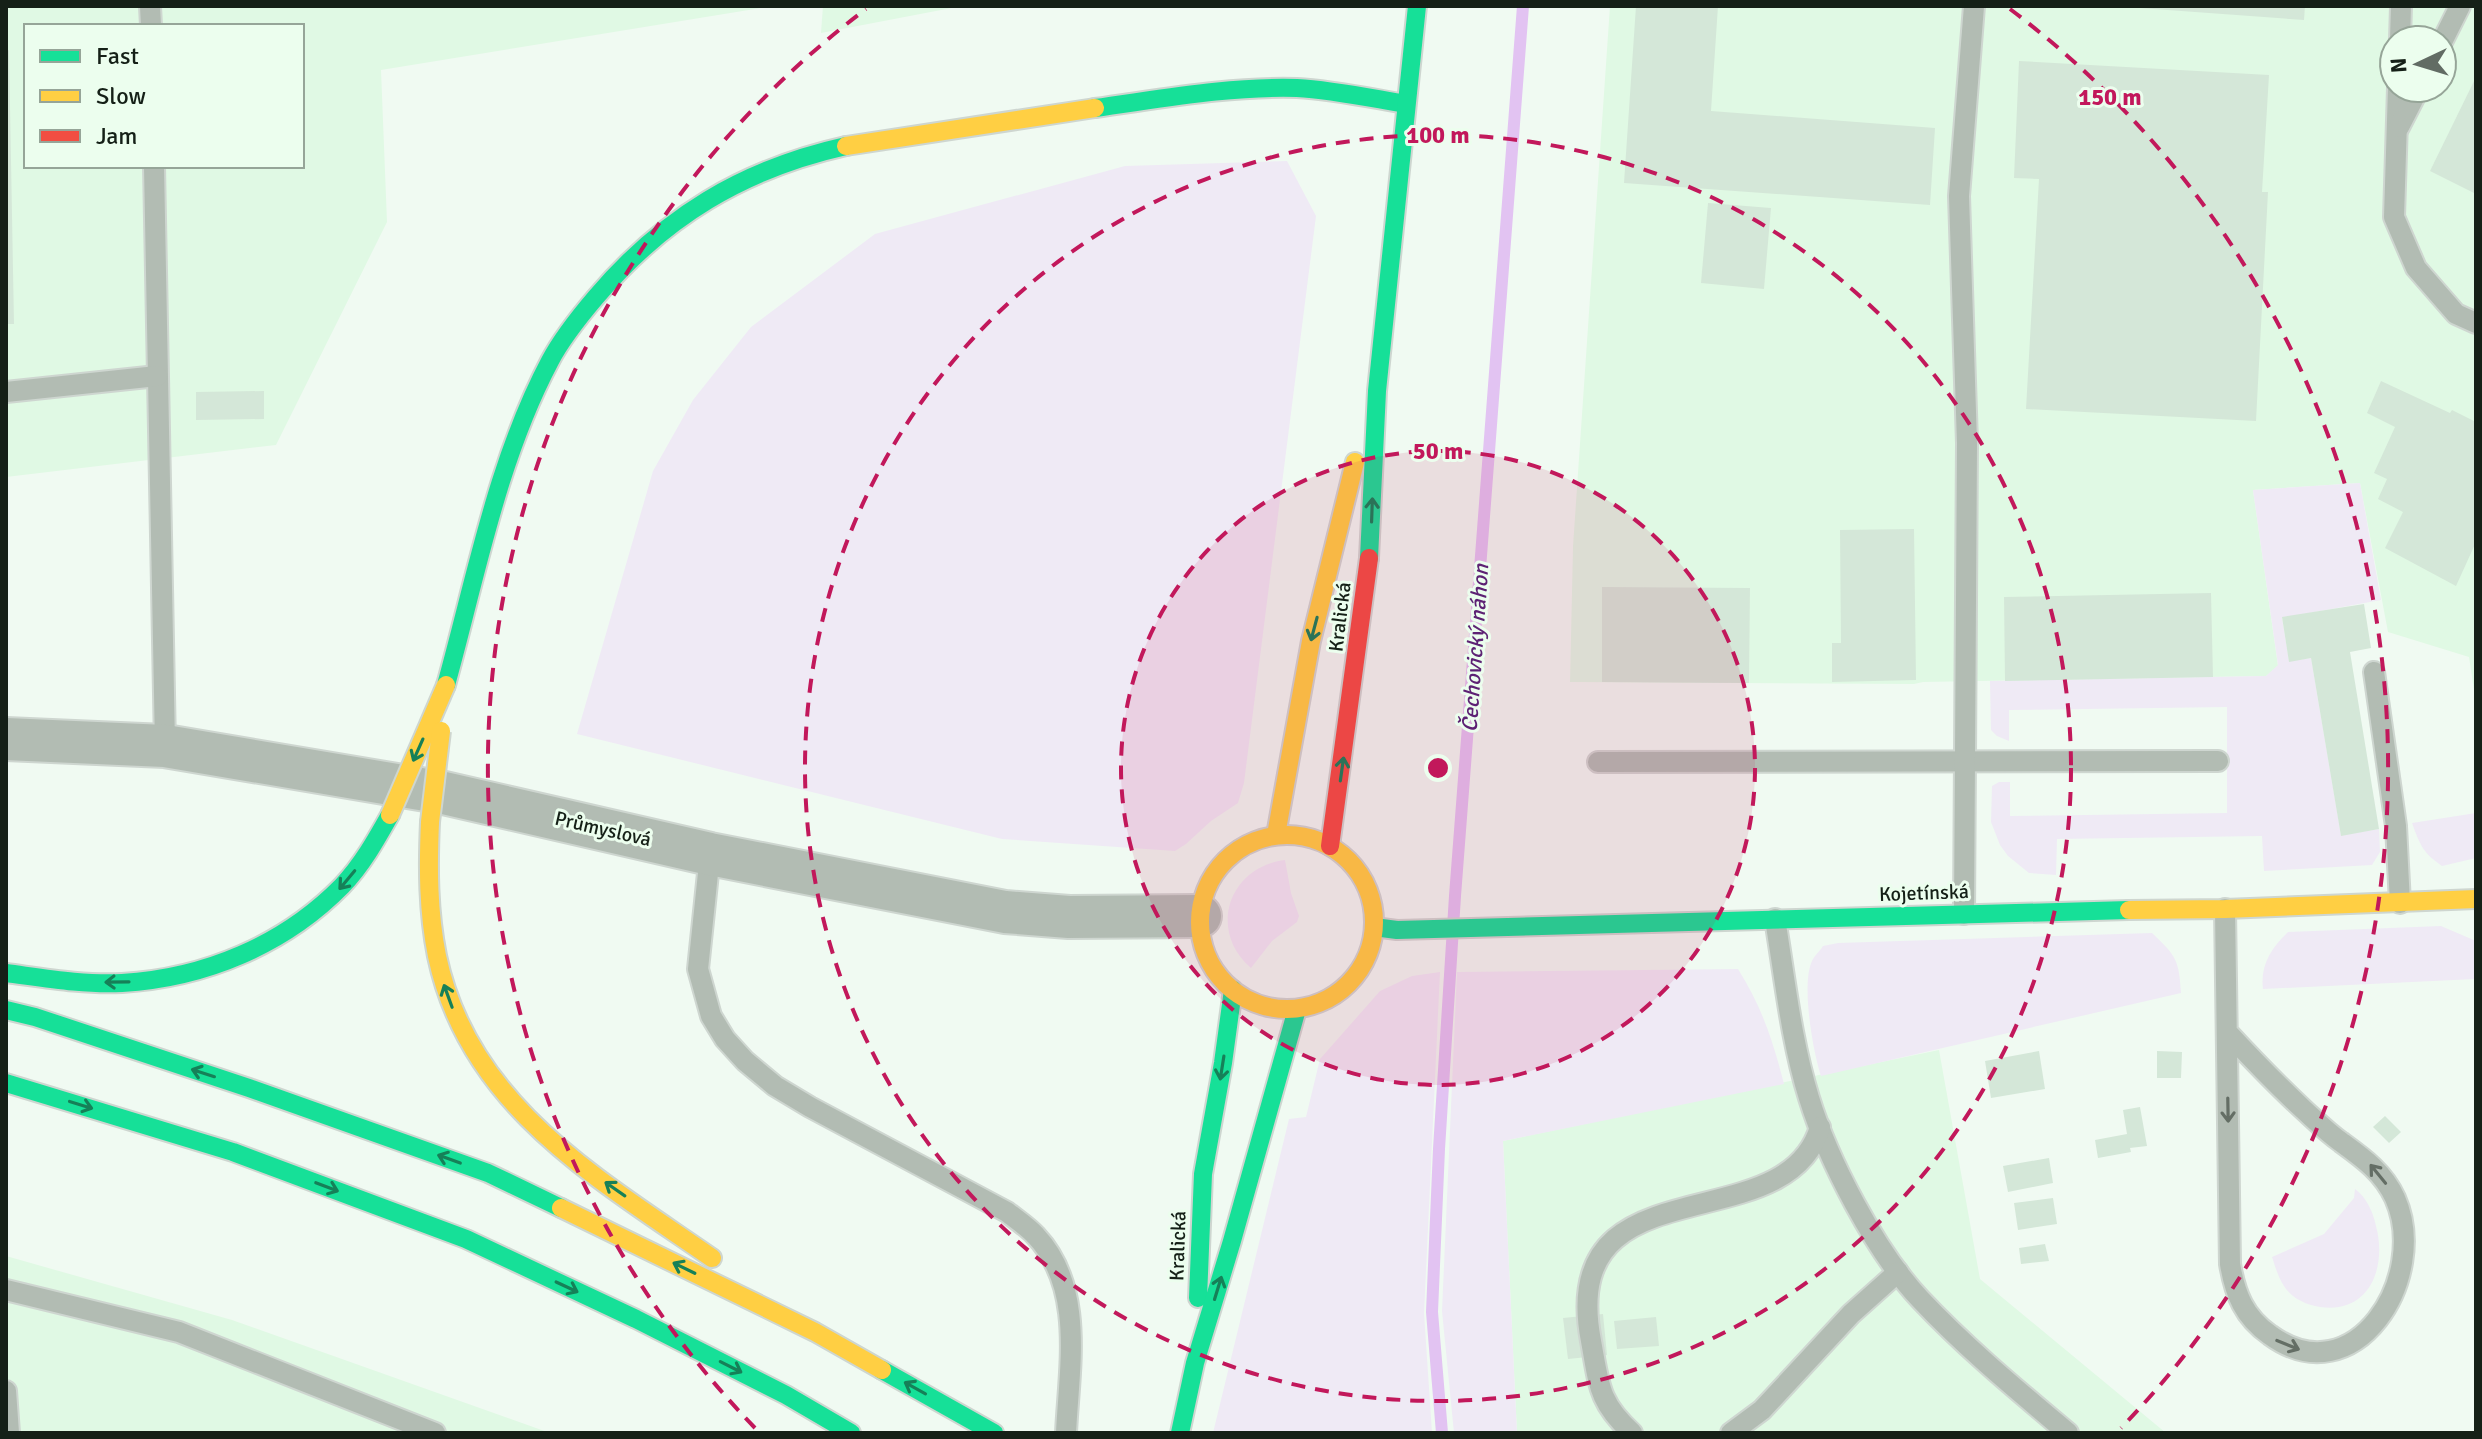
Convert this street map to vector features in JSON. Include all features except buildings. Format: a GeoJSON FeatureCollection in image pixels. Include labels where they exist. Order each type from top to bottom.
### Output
{"type":"FeatureCollection","features":[{"type":"Feature","properties":{"kind":"main road","name":"Kralická"},"geometry":{"type":"LineString","coordinates":[[1330,846],[1368,577],[1377,391],[1417,6]]}},
{"type":"Feature","properties":{"kind":"main road"},"geometry":{"type":"LineString","coordinates":[[6,973],[84,982],[149,981],[202,970],[243,956],[291,929],[322,907],[355,871],[390,815],[446,685],[500,492],[528,410],[549,362],[576,322],[630,257],[663,228],[712,195],[762,171],[824,152],[870,142],[1148,100],[1245,89],[1285,88],[1406,104]]}},
{"type":"Feature","properties":{"kind":"main road","name":"Kralická"},"geometry":{"type":"LineString","coordinates":[[1276,835],[1311,641],[1349,485],[1377,391]]}},
{"type":"Feature","properties":{"kind":"main road"},"geometry":{"type":"LineString","coordinates":[[446,685],[430,822],[427,883],[436,956],[446,992],[464,1036],[499,1090],[550,1141],[815,1332]]}},
{"type":"Feature","properties":{"kind":"main road"},"geometry":{"type":"LineString","coordinates":[[1276,835],[1304,836],[1330,846],[1360,874],[1372,899],[1374,927],[1362,966],[1345,987],[1322,1002],[1297,1009],[1256,1004],[1233,990],[1214,970],[1208,957],[1203,944],[1200,916],[1207,887],[1224,862],[1247,844],[1276,835]]}},
{"type":"Feature","properties":{"kind":"main road","name":"Kojetínská"},"geometry":{"type":"LineString","coordinates":[[1374,927],[1397,930],[2225,909],[2476,899]]}},
{"type":"Feature","properties":{"kind":"main road","name":"Kralická"},"geometry":{"type":"LineString","coordinates":[[1195,1363],[1203,1174],[1233,990]]}},
{"type":"Feature","properties":{"kind":"main road","name":"Kralická"},"geometry":{"type":"LineString","coordinates":[[1180,1433],[1195,1363],[1297,1009]]}},
{"type":"Feature","properties":{"kind":"main road"},"geometry":{"type":"LineString","coordinates":[[6,1010],[49,1021],[249,1088],[488,1173],[815,1332],[989,1429]]}},
{"type":"Feature","properties":{"kind":"main road"},"geometry":{"type":"LineString","coordinates":[[6,1083],[233,1152],[466,1239],[636,1319],[772,1388],[851,1433]]}},
{"type":"Feature","properties":{"kind":"street","name":"Průmyslová"},"geometry":{"type":"LineString","coordinates":[[6,739],[165,746],[444,793],[710,854],[1005,912],[1069,917],[1200,916]]}},
{"type":"Feature","properties":{"kind":"lane"},"geometry":{"type":"LineString","coordinates":[[1964,914],[1967,443],[1959,196],[1974,6]]}},
{"type":"Feature","properties":{"kind":"lane"},"geometry":{"type":"LineString","coordinates":[[2451,24],[2460,6]]}},
{"type":"Feature","properties":{"kind":"lane"},"geometry":{"type":"LineString","coordinates":[[2397,104],[2394,217],[2416,268],[2456,314],[2476,323]]}},
{"type":"Feature","properties":{"kind":"lane"},"geometry":{"type":"LineString","coordinates":[[2396,134],[2411,104]]}},
{"type":"Feature","properties":{"kind":"lane"},"geometry":{"type":"LineString","coordinates":[[154,168],[165,746]]}},
{"type":"Feature","properties":{"kind":"lane"},"geometry":{"type":"LineString","coordinates":[[6,392],[157,376]]}},
{"type":"Feature","properties":{"kind":"lane"},"geometry":{"type":"LineString","coordinates":[[2374,672],[2396,826],[2400,903]]}},
{"type":"Feature","properties":{"kind":"lane"},"geometry":{"type":"LineString","coordinates":[[1598,762],[2218,761]]}},
{"type":"Feature","properties":{"kind":"lane"},"geometry":{"type":"LineString","coordinates":[[710,854],[698,969],[711,1016],[725,1039],[775,1086],[1007,1212],[1036,1235],[1057,1266],[1069,1302],[1071,1340],[1066,1433]]}},
{"type":"Feature","properties":{"kind":"lane"},"geometry":{"type":"LineString","coordinates":[[2225,909],[2230,1264],[2233,1286],[2242,1308],[2257,1326],[2275,1340],[2307,1351],[2341,1347],[2362,1335],[2392,1299],[2405,1253],[2403,1226],[2395,1199],[2382,1176],[2363,1156],[2339,1141],[2277,1086],[2227,1032]]}},
{"type":"Feature","properties":{"kind":"lane"},"geometry":{"type":"LineString","coordinates":[[1775,919],[1796,1044],[1809,1100],[1845,1185],[1898,1272],[1919,1297],[2000,1376],[2068,1433]]}},
{"type":"Feature","properties":{"kind":"lane"},"geometry":{"type":"LineString","coordinates":[[1632,1433],[1617,1419],[1601,1395],[1586,1314],[1591,1278],[1602,1253],[1618,1237],[1648,1219],[1771,1183],[1796,1167],[1811,1151],[1820,1127]]}},
{"type":"Feature","properties":{"kind":"lane"},"geometry":{"type":"LineString","coordinates":[[1731,1433],[1762,1410],[1851,1314],[1898,1272]]}},
{"type":"Feature","properties":{"kind":"lane"},"geometry":{"type":"LineString","coordinates":[[6,1290],[179,1332],[435,1433]]}},
{"type":"Feature","properties":{"kind":"lane"},"geometry":{"type":"LineString","coordinates":[[6,1391],[9,1433]]}},
{"type":"Feature","properties":{"kind":"shaded area"},"geometry":{"type":"Polygon","coordinates":[[[6,6],[773,6],[381,70],[387,222],[276,445],[6,477],[6,6]]]}},
{"type":"Feature","properties":{"kind":"shaded area"},"geometry":{"type":"Polygon","coordinates":[[[823,6],[962,6],[821,33],[823,6]]]}},
{"type":"Feature","properties":{"kind":"shaded area"},"geometry":{"type":"Polygon","coordinates":[[[1610,6],[2476,6],[2476,703],[2469,657],[2388,632],[2360,483],[2253,490],[2278,666],[2266,676],[1914,684],[1570,682],[1573,546],[1610,6]]]}},
{"type":"Feature","properties":{"kind":"shaded area"},"geometry":{"type":"Polygon","coordinates":[[[1287,161],[1316,216],[1244,783],[1238,803],[1175,851],[1002,839],[577,734],[653,471],[693,400],[751,327],[875,234],[1125,166],[1287,161]]]}},
{"type":"Feature","properties":{"kind":"shaded area"},"geometry":{"type":"Polygon","coordinates":[[[2360,483],[2381,600],[2282,618],[2289,661],[2311,658],[2341,835],[2379,829],[2380,852],[2372,865],[2264,871],[2262,836],[2057,839],[2056,875],[2029,873],[2008,856],[1991,822],[1992,786],[1999,782],[2010,782],[2010,816],[2227,813],[2227,707],[2009,710],[2009,741],[1991,730],[1990,681],[2266,676],[2278,665],[2253,490],[2360,483]]]}},
{"type":"Feature","properties":{"kind":"shaded area"},"geometry":{"type":"Polygon","coordinates":[[[2476,813],[2476,858],[2442,866],[2423,848],[2412,823],[2476,813]]]}},
{"type":"Feature","properties":{"kind":"shaded area"},"geometry":{"type":"Polygon","coordinates":[[[1285,860],[1299,916],[1297,922],[1272,941],[1251,968],[1238,953],[1230,936],[1230,902],[1250,874],[1266,865],[1285,860]]]}},
{"type":"Feature","properties":{"kind":"shaded area"},"geometry":{"type":"Polygon","coordinates":[[[2441,926],[2476,941],[2476,983],[2475,979],[2263,989],[2263,973],[2268,958],[2288,932],[2441,926]]]}},
{"type":"Feature","properties":{"kind":"shaded area"},"geometry":{"type":"Polygon","coordinates":[[[2152,933],[2175,959],[2181,993],[1821,1076],[1812,1035],[1808,985],[1812,961],[1823,946],[1838,943],[2152,933]]]}},
{"type":"Feature","properties":{"kind":"shaded area"},"geometry":{"type":"Polygon","coordinates":[[[1738,969],[1766,1025],[1784,1084],[1503,1141],[1517,1433],[1454,1433],[1442,1311],[1457,972],[1738,969]]]}},
{"type":"Feature","properties":{"kind":"shaded area"},"geometry":{"type":"Polygon","coordinates":[[[1440,972],[1424,1313],[1432,1433],[1213,1433],[1289,1119],[1306,1117],[1320,1059],[1380,991],[1412,976],[1440,972]]]}},
{"type":"Feature","properties":{"kind":"shaded area"},"geometry":{"type":"Polygon","coordinates":[[[1939,1050],[1980,1279],[2166,1433],[1517,1433],[1503,1141],[1939,1050]]]}},
{"type":"Feature","properties":{"kind":"shaded area"},"geometry":{"type":"Polygon","coordinates":[[[2355,1189],[2371,1211],[2379,1242],[2379,1257],[2371,1284],[2363,1295],[2337,1307],[2304,1303],[2287,1290],[2272,1257],[2324,1234],[2354,1198],[2355,1189]]]}},
{"type":"Feature","properties":{"kind":"shaded area"},"geometry":{"type":"Polygon","coordinates":[[[6,1256],[232,1320],[550,1433],[6,1433],[6,1256]]]}},
{"type":"Feature","properties":{"kind":"waterway","name":"Čechovický náhon"},"geometry":{"type":"LineString","coordinates":[[1442,1433],[1432,1312],[1439,1149],[1455,896],[1523,6]]}},
{"type":"Feature","properties":{"kind":"traffic: fast"},"geometry":{"type":"LineString","coordinates":[[1369,558],[1377,391],[1417,6]]}},
{"type":"Feature","properties":{"kind":"traffic: fast"},"geometry":{"type":"LineString","coordinates":[[1095,108],[1195,94],[1272,88],[1324,90],[1406,104]]}},
{"type":"Feature","properties":{"kind":"traffic: fast"},"geometry":{"type":"LineString","coordinates":[[446,685],[489,520],[516,439],[550,361],[571,328],[622,268],[678,220],[708,200],[773,168],[846,146]]}},
{"type":"Feature","properties":{"kind":"traffic: fast"},"geometry":{"type":"LineString","coordinates":[[6,973],[79,982],[122,983],[183,974],[241,955],[295,925],[342,886],[362,861],[390,815]]}},
{"type":"Feature","properties":{"kind":"traffic: fast"},"geometry":{"type":"LineString","coordinates":[[1374,927],[1397,930],[2129,910]]}},
{"type":"Feature","properties":{"kind":"traffic: fast"},"geometry":{"type":"LineString","coordinates":[[1198,1298],[1203,1174],[1233,990]]}},
{"type":"Feature","properties":{"kind":"traffic: fast"},"geometry":{"type":"LineString","coordinates":[[1180,1433],[1195,1363],[1297,1009]]}},
{"type":"Feature","properties":{"kind":"traffic: fast"},"geometry":{"type":"LineString","coordinates":[[6,1010],[249,1088],[488,1173],[561,1208]]}},
{"type":"Feature","properties":{"kind":"traffic: fast"},"geometry":{"type":"LineString","coordinates":[[6,1083],[233,1152],[466,1239],[636,1319],[786,1395],[851,1433]]}},
{"type":"Feature","properties":{"kind":"traffic: fast"},"geometry":{"type":"LineString","coordinates":[[882,1370],[994,1433]]}},
{"type":"Feature","properties":{"kind":"traffic: slow"},"geometry":{"type":"LineString","coordinates":[[846,146],[1095,108]]}},
{"type":"Feature","properties":{"kind":"traffic: slow"},"geometry":{"type":"LineString","coordinates":[[1276,835],[1311,641],[1355,462]]}},
{"type":"Feature","properties":{"kind":"traffic: slow"},"geometry":{"type":"LineString","coordinates":[[390,815],[446,685]]}},
{"type":"Feature","properties":{"kind":"traffic: slow"},"geometry":{"type":"LineString","coordinates":[[430,822],[441,731]]}},
{"type":"Feature","properties":{"kind":"traffic: slow"},"geometry":{"type":"LineString","coordinates":[[430,822],[429,889],[437,956],[453,1008],[477,1055],[507,1096],[543,1133],[583,1167],[712,1258]]}},
{"type":"Feature","properties":{"kind":"traffic: slow"},"geometry":{"type":"LineString","coordinates":[[1287,835],[1320,841],[1349,860],[1368,889],[1374,922],[1368,955],[1349,984],[1320,1003],[1287,1009],[1254,1003],[1225,984],[1206,955],[1200,922],[1206,889],[1225,860],[1254,841],[1287,835]]}},
{"type":"Feature","properties":{"kind":"traffic: slow"},"geometry":{"type":"LineString","coordinates":[[2129,910],[2476,899]]}},
{"type":"Feature","properties":{"kind":"traffic: slow"},"geometry":{"type":"LineString","coordinates":[[561,1208],[815,1332],[882,1370]]}},
{"type":"Feature","properties":{"kind":"traffic: jam"},"geometry":{"type":"LineString","coordinates":[[1330,846],[1369,558]]}}]}
